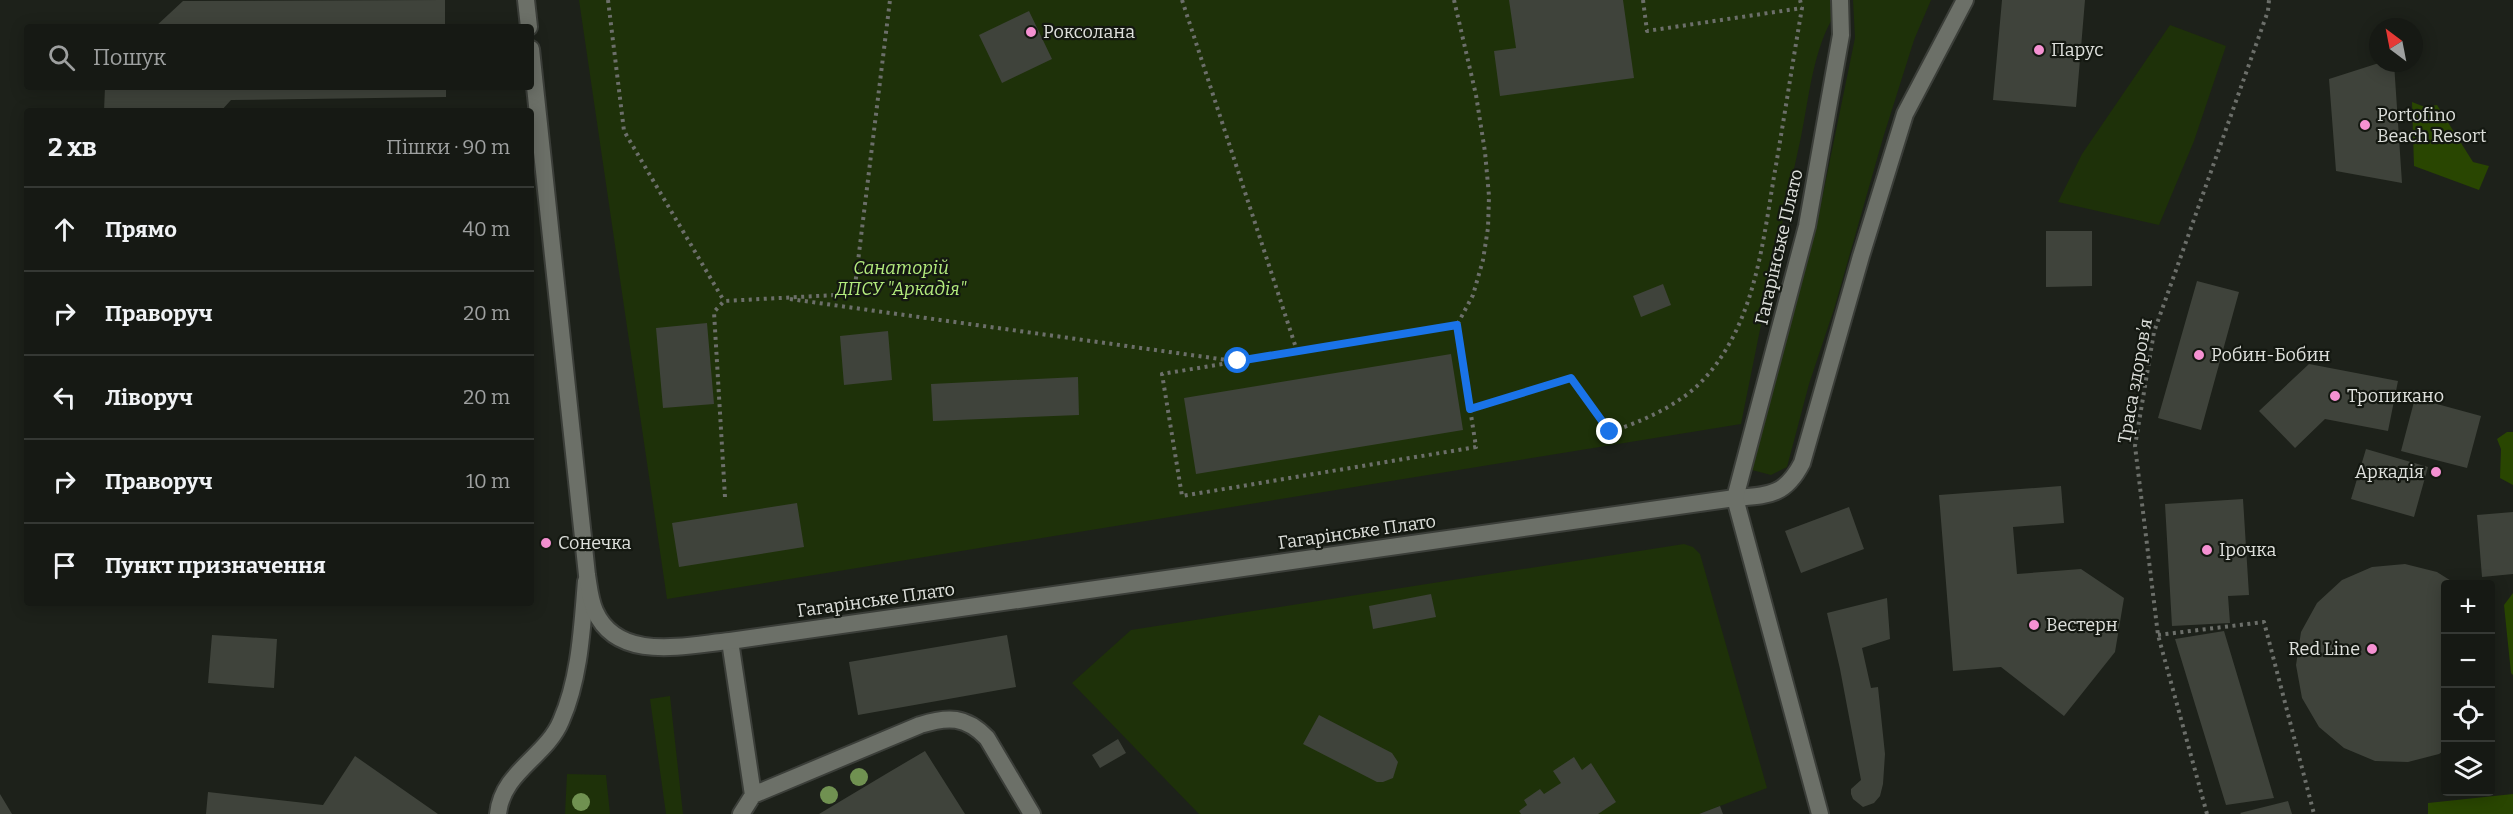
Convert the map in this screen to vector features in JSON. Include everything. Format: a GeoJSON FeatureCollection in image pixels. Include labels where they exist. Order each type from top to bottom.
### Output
{"type":"FeatureCollection","features":[{"type":"Feature","properties":{"kind":"street"},"geometry":{"type":"LineString","coordinates":[[526,0],[529,24]]}},
{"type":"Feature","properties":{"kind":"street","name":"Гагарінське Плато"},"geometry":{"type":"LineString","coordinates":[[1820,814],[1736,498],[1807,226],[1841,35],[1839,0]]}},
{"type":"Feature","properties":{"kind":"street"},"geometry":{"type":"LineString","coordinates":[[1736,498],[1774,494],[1793,480],[1802,463],[1861,256],[1905,114],[1965,0]]}},
{"type":"Feature","properties":{"kind":"street","name":"Гагарінське Плато"},"geometry":{"type":"LineString","coordinates":[[534,77],[587,575],[596,612],[607,628],[622,640],[641,647],[730,641],[1736,498]]}},
{"type":"Feature","properties":{"kind":"street"},"geometry":{"type":"LineString","coordinates":[[498,814],[504,790],[518,771],[544,746],[561,723],[579,654],[587,575]]}},
{"type":"Feature","properties":{"kind":"street"},"geometry":{"type":"LineString","coordinates":[[730,641],[753,795]]}},
{"type":"Feature","properties":{"kind":"street"},"geometry":{"type":"LineString","coordinates":[[741,814],[753,795],[920,725],[935,720],[950,719],[964,720],[978,727],[987,738],[1032,814]]}},
{"type":"Feature","properties":{"kind":"path"},"geometry":{"type":"LineString","coordinates":[[608,0],[624,131],[724,301]]}},
{"type":"Feature","properties":{"kind":"path"},"geometry":{"type":"LineString","coordinates":[[725,497],[714,312],[724,301],[855,294],[890,0]]}},
{"type":"Feature","properties":{"kind":"path"},"geometry":{"type":"LineString","coordinates":[[1182,0],[1297,351]]}},
{"type":"Feature","properties":{"kind":"path"},"geometry":{"type":"LineString","coordinates":[[1454,0],[1476,95],[1489,196],[1488,228],[1483,260],[1473,295],[1457,325],[1476,447],[1182,496],[1162,374],[1457,325]]}},
{"type":"Feature","properties":{"kind":"path"},"geometry":{"type":"LineString","coordinates":[[1643,0],[1647,31],[1802,8]]}},
{"type":"Feature","properties":{"kind":"path"},"geometry":{"type":"LineString","coordinates":[[1470,409],[1571,378],[1610,432],[1639,422],[1671,405],[1703,380],[1722,355],[1741,320],[1758,272],[1802,8],[1800,0]]}},
{"type":"Feature","properties":{"kind":"path","name":"Траса здоров’я"},"geometry":{"type":"LineString","coordinates":[[2207,814],[2158,635],[2135,446],[2154,332],[2268,11],[2269,0]]}},
{"type":"Feature","properties":{"kind":"path"},"geometry":{"type":"LineString","coordinates":[[781,298],[1238,361]]}},
{"type":"Feature","properties":{"kind":"path"},"geometry":{"type":"LineString","coordinates":[[2158,635],[2264,622],[2314,814]]}},
{"type":"Feature","properties":{"kind":"green space","name":"Санаторій ДПСУ \"Аркадія\""},"geometry":{"type":"Polygon","coordinates":[[[579,0],[1832,0],[1835,14],[1822,42],[1813,74],[1741,424],[667,599],[579,0]]]}},
{"type":"Feature","properties":{"kind":"green space"},"geometry":{"type":"Polygon","coordinates":[[[1853,0],[1931,0],[1914,40],[1883,138],[1835,306],[1809,384],[1787,467],[1771,475],[1752,470],[1815,233],[1855,38],[1853,0]]]}},
{"type":"Feature","properties":{"kind":"green space"},"geometry":{"type":"Polygon","coordinates":[[[2170,25],[2226,46],[2194,141],[2159,225],[2058,202],[2082,154],[2170,25]]]}},
{"type":"Feature","properties":{"kind":"green space"},"geometry":{"type":"Polygon","coordinates":[[[1684,544],[1693,547],[1700,554],[1767,788],[1699,814],[1199,814],[1072,683],[1131,630],[1684,544]]]}},
{"type":"Feature","properties":{"kind":"green space"},"geometry":{"type":"Polygon","coordinates":[[[670,696],[683,814],[666,814],[650,699],[670,696]]]}},
{"type":"Feature","properties":{"kind":"green space"},"geometry":{"type":"Polygon","coordinates":[[[567,774],[606,775],[610,814],[565,814],[567,774]]]}},
{"type":"Feature","properties":{"kind":"shaded area"},"geometry":{"type":"Polygon","coordinates":[[[2412,102],[2425,107],[2437,105],[2473,162],[2489,166],[2479,190],[2414,166],[2412,102]]]}},
{"type":"Feature","properties":{"kind":"shaded area"},"geometry":{"type":"Polygon","coordinates":[[[2507,432],[2513,432],[2513,485],[2500,478],[2501,449],[2497,439],[2507,432]]]}},
{"type":"Feature","properties":{"kind":"shaded area"},"geometry":{"type":"Polygon","coordinates":[[[2513,593],[2513,675],[2504,605],[2513,593]]]}},
{"type":"Feature","properties":{"kind":"shaded area"},"geometry":{"type":"Polygon","coordinates":[[[2513,794],[2513,814],[2428,814],[2428,803],[2513,794]]]}},
{"type":"Feature","properties":{"kind":"building"},"geometry":{"type":"Polygon","coordinates":[[[445,0],[445,24],[158,24],[183,1],[445,0]]]}},
{"type":"Feature","properties":{"kind":"building"},"geometry":{"type":"Polygon","coordinates":[[[1509,0],[1623,0],[1634,78],[1500,96],[1494,51],[1516,48],[1509,0]]]}},
{"type":"Feature","properties":{"kind":"building","name":"Парус"},"geometry":{"type":"Polygon","coordinates":[[[2002,0],[2085,0],[2076,107],[1993,100],[2002,0]]]}},
{"type":"Feature","properties":{"kind":"building"},"geometry":{"type":"Polygon","coordinates":[[[1029,11],[1052,59],[1002,83],[979,35],[1029,11]]]}},
{"type":"Feature","properties":{"kind":"building","name":"Portofino Beach Resort"},"geometry":{"type":"Polygon","coordinates":[[[2369,66],[2369,72],[2395,72],[2402,183],[2336,171],[2329,79],[2369,66]]]}},
{"type":"Feature","properties":{"kind":"building"},"geometry":{"type":"Polygon","coordinates":[[[105,90],[446,90],[446,97],[231,100],[224,108],[104,108],[105,90]]]}},
{"type":"Feature","properties":{"kind":"building"},"geometry":{"type":"Polygon","coordinates":[[[2046,231],[2092,231],[2092,286],[2046,287],[2046,231]]]}},
{"type":"Feature","properties":{"kind":"building","name":"Робин-Бобин"},"geometry":{"type":"Polygon","coordinates":[[[2197,281],[2239,292],[2201,430],[2158,418],[2197,281]]]}},
{"type":"Feature","properties":{"kind":"building"},"geometry":{"type":"Polygon","coordinates":[[[1663,284],[1671,305],[1641,317],[1633,296],[1663,284]]]}},
{"type":"Feature","properties":{"kind":"building"},"geometry":{"type":"Polygon","coordinates":[[[707,323],[714,404],[663,408],[656,328],[707,323]]]}},
{"type":"Feature","properties":{"kind":"building"},"geometry":{"type":"Polygon","coordinates":[[[888,331],[892,380],[844,385],[840,336],[888,331]]]}},
{"type":"Feature","properties":{"kind":"building"},"geometry":{"type":"Polygon","coordinates":[[[1451,354],[1463,430],[1196,474],[1184,398],[1451,354]]]}},
{"type":"Feature","properties":{"kind":"building","name":"Тропикано"},"geometry":{"type":"Polygon","coordinates":[[[2309,364],[2398,381],[2388,431],[2325,419],[2295,448],[2259,411],[2309,364]]]}},
{"type":"Feature","properties":{"kind":"building"},"geometry":{"type":"Polygon","coordinates":[[[1078,377],[1079,415],[933,421],[931,384],[1078,377]]]}},
{"type":"Feature","properties":{"kind":"building"},"geometry":{"type":"Polygon","coordinates":[[[2415,398],[2481,416],[2467,468],[2401,451],[2415,398]]]}},
{"type":"Feature","properties":{"kind":"building"},"geometry":{"type":"Polygon","coordinates":[[[2366,449],[2428,467],[2414,517],[2351,499],[2366,449]]]}},
{"type":"Feature","properties":{"kind":"building","name":"Вестерн"},"geometry":{"type":"Polygon","coordinates":[[[2061,486],[2064,523],[2013,527],[2017,574],[2081,569],[2124,598],[2115,652],[2064,716],[2001,667],[1953,671],[1939,495],[2061,486]]]}},
{"type":"Feature","properties":{"kind":"building","name":"Ірочка"},"geometry":{"type":"Polygon","coordinates":[[[2243,499],[2249,595],[2228,596],[2230,623],[2172,626],[2165,504],[2243,499]]]}},
{"type":"Feature","properties":{"kind":"building"},"geometry":{"type":"Polygon","coordinates":[[[797,503],[804,547],[679,567],[672,523],[797,503]]]}},
{"type":"Feature","properties":{"kind":"building"},"geometry":{"type":"Polygon","coordinates":[[[1849,507],[1864,549],[1801,573],[1785,531],[1849,507]]]}},
{"type":"Feature","properties":{"kind":"building"},"geometry":{"type":"Polygon","coordinates":[[[2513,512],[2513,574],[2482,577],[2477,515],[2513,512]]]}},
{"type":"Feature","properties":{"kind":"building","name":"Red Line"},"geometry":{"type":"Polygon","coordinates":[[[2405,564],[2437,572],[2450,580],[2441,580],[2441,753],[2439,754],[2408,762],[2375,761],[2344,748],[2319,727],[2302,698],[2296,665],[2301,632],[2317,603],[2342,580],[2372,567],[2405,564]]]}},
{"type":"Feature","properties":{"kind":"building"},"geometry":{"type":"Polygon","coordinates":[[[1431,594],[1436,617],[1373,629],[1369,606],[1431,594]]]}},
{"type":"Feature","properties":{"kind":"building"},"geometry":{"type":"Polygon","coordinates":[[[1887,598],[1890,639],[1862,648],[1871,688],[1878,687],[1885,754],[1880,796],[1874,803],[1863,807],[1853,799],[1851,794],[1851,789],[1861,780],[1827,613],[1887,598]]]}},
{"type":"Feature","properties":{"kind":"building"},"geometry":{"type":"Polygon","coordinates":[[[2224,631],[2274,798],[2226,805],[2175,639],[2224,631]]]}},
{"type":"Feature","properties":{"kind":"building"},"geometry":{"type":"Polygon","coordinates":[[[212,635],[277,639],[274,688],[208,683],[212,635]]]}},
{"type":"Feature","properties":{"kind":"building"},"geometry":{"type":"Polygon","coordinates":[[[1007,635],[1016,687],[858,715],[849,662],[1007,635]]]}},
{"type":"Feature","properties":{"kind":"building"},"geometry":{"type":"Polygon","coordinates":[[[1319,715],[1392,753],[1398,762],[1393,778],[1377,782],[1303,744],[1319,715]]]}},
{"type":"Feature","properties":{"kind":"building"},"geometry":{"type":"Polygon","coordinates":[[[1118,739],[1126,753],[1100,768],[1092,755],[1118,739]]]}},
{"type":"Feature","properties":{"kind":"building"},"geometry":{"type":"Polygon","coordinates":[[[925,751],[965,814],[819,814],[891,771],[925,751]]]}},
{"type":"Feature","properties":{"kind":"building"},"geometry":{"type":"Polygon","coordinates":[[[355,756],[438,814],[206,814],[208,792],[323,805],[355,756]]]}},
{"type":"Feature","properties":{"kind":"building"},"geometry":{"type":"Polygon","coordinates":[[[1574,757],[1582,770],[1591,763],[1616,802],[1598,814],[1521,814],[1519,811],[1527,805],[1524,800],[1540,789],[1544,794],[1561,783],[1553,771],[1574,757]]]}},
{"type":"Feature","properties":{"kind":"building"},"geometry":{"type":"Polygon","coordinates":[[[0,794],[12,814],[0,814],[0,794]]]}},
{"type":"Feature","properties":{"kind":"building"},"geometry":{"type":"Polygon","coordinates":[[[2288,801],[2292,814],[2240,813],[2288,801]]]}},
{"type":"Feature","properties":{"kind":"building"},"geometry":{"type":"Polygon","coordinates":[[[1720,806],[1723,814],[1699,814],[1720,806]]]}},
{"type":"Feature","properties":{"kind":"place","name":"Роксолана"},"geometry":{"type":"Point","coordinates":[1031,32]}},
{"type":"Feature","properties":{"kind":"place","name":"Парус"},"geometry":{"type":"Point","coordinates":[2039,50]}},
{"type":"Feature","properties":{"kind":"place","name":"Portofino Beach Resort"},"geometry":{"type":"Point","coordinates":[2365,125]}},
{"type":"Feature","properties":{"kind":"place","name":"Робин-Бобин"},"geometry":{"type":"Point","coordinates":[2199,355]}},
{"type":"Feature","properties":{"kind":"place","name":"Тропикано"},"geometry":{"type":"Point","coordinates":[2335,396]}},
{"type":"Feature","properties":{"kind":"place","name":"Аркадія"},"geometry":{"type":"Point","coordinates":[2436,472]}},
{"type":"Feature","properties":{"kind":"place","name":"Сонечка"},"geometry":{"type":"Point","coordinates":[546,543]}},
{"type":"Feature","properties":{"kind":"place","name":"Ірочка"},"geometry":{"type":"Point","coordinates":[2207,550]}},
{"type":"Feature","properties":{"kind":"place","name":"Вестерн"},"geometry":{"type":"Point","coordinates":[2034,625]}},
{"type":"Feature","properties":{"kind":"place","name":"Red Line"},"geometry":{"type":"Point","coordinates":[2372,649]}},
{"type":"Feature","properties":{"kind":"route"},"geometry":{"type":"LineString","coordinates":[[1238,361],[1457,325],[1470,409],[1571,378],[1610,432]]}}]}
